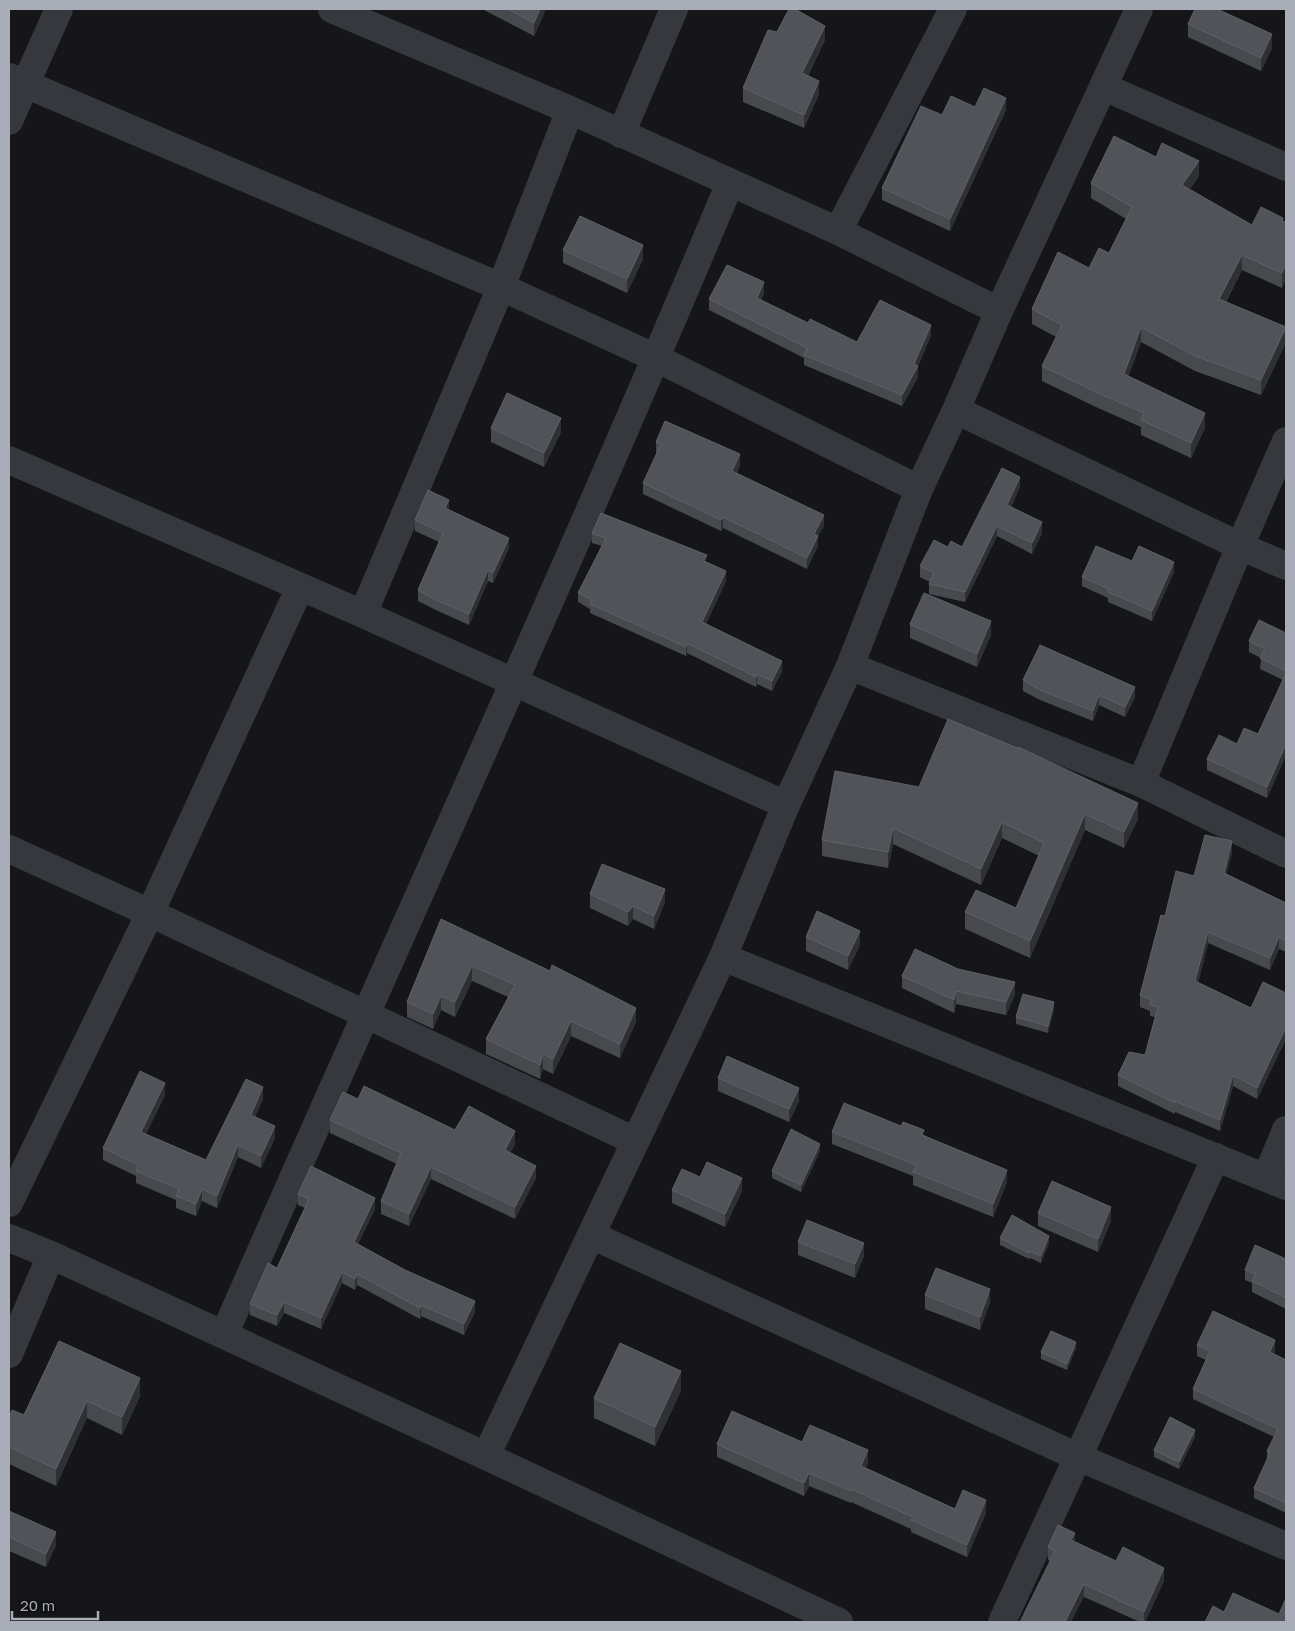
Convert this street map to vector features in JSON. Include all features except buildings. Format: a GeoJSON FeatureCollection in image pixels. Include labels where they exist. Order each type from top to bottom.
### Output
{"type":"FeatureCollection","features":[{"type":"Feature","properties":{"kind":"street"},"geometry":{"type":"LineString","coordinates":[[9,121],[17,80],[59,9]]}},
{"type":"Feature","properties":{"kind":"street"},"geometry":{"type":"LineString","coordinates":[[332,9],[570,110],[730,182],[838,231],[999,311]]}},
{"type":"Feature","properties":{"kind":"street"},"geometry":{"type":"LineString","coordinates":[[621,134],[674,9]]}},
{"type":"Feature","properties":{"kind":"street"},"geometry":{"type":"LineString","coordinates":[[838,231],[953,9]]}},
{"type":"Feature","properties":{"kind":"street"},"geometry":{"type":"LineString","coordinates":[[486,1456],[723,957],[786,805],[850,666],[919,488],[1139,9]]}},
{"type":"Feature","properties":{"kind":"street"},"geometry":{"type":"LineString","coordinates":[[17,80],[501,287],[656,358],[919,488]]}},
{"type":"Feature","properties":{"kind":"street"},"geometry":{"type":"LineString","coordinates":[[1104,86],[1286,168]]}},
{"type":"Feature","properties":{"kind":"street"},"geometry":{"type":"LineString","coordinates":[[363,614],[501,287],[570,110]]}},
{"type":"Feature","properties":{"kind":"street"},"geometry":{"type":"LineString","coordinates":[[224,1335],[365,1014],[514,683],[656,358],[730,182]]}},
{"type":"Feature","properties":{"kind":"street"},"geometry":{"type":"LineString","coordinates":[[956,410],[1240,546],[1286,566]]}},
{"type":"Feature","properties":{"kind":"street"},"geometry":{"type":"LineString","coordinates":[[1141,784],[1286,441]]}},
{"type":"Feature","properties":{"kind":"street"},"geometry":{"type":"LineString","coordinates":[[9,460],[363,614],[786,805]]}},
{"type":"Feature","properties":{"kind":"street"},"geometry":{"type":"LineString","coordinates":[[9,1203],[150,913],[300,587]]}},
{"type":"Feature","properties":{"kind":"street"},"geometry":{"type":"LineString","coordinates":[[850,666],[1141,784],[1286,854]]}},
{"type":"Feature","properties":{"kind":"street"},"geometry":{"type":"LineString","coordinates":[[9,849],[150,913],[635,1141]]}},
{"type":"Feature","properties":{"kind":"street"},"geometry":{"type":"LineString","coordinates":[[723,957],[1276,1182],[1286,1130]]}},
{"type":"Feature","properties":{"kind":"street"},"geometry":{"type":"LineString","coordinates":[[1002,1622],[1216,1157]]}},
{"type":"Feature","properties":{"kind":"street"},"geometry":{"type":"LineString","coordinates":[[591,1235],[1078,1457],[1286,1546]]}},
{"type":"Feature","properties":{"kind":"street"},"geometry":{"type":"LineString","coordinates":[[9,1238],[51,1255],[486,1456],[838,1622]]}},
{"type":"Feature","properties":{"kind":"street"},"geometry":{"type":"LineString","coordinates":[[9,1354],[51,1255]]}}]}
